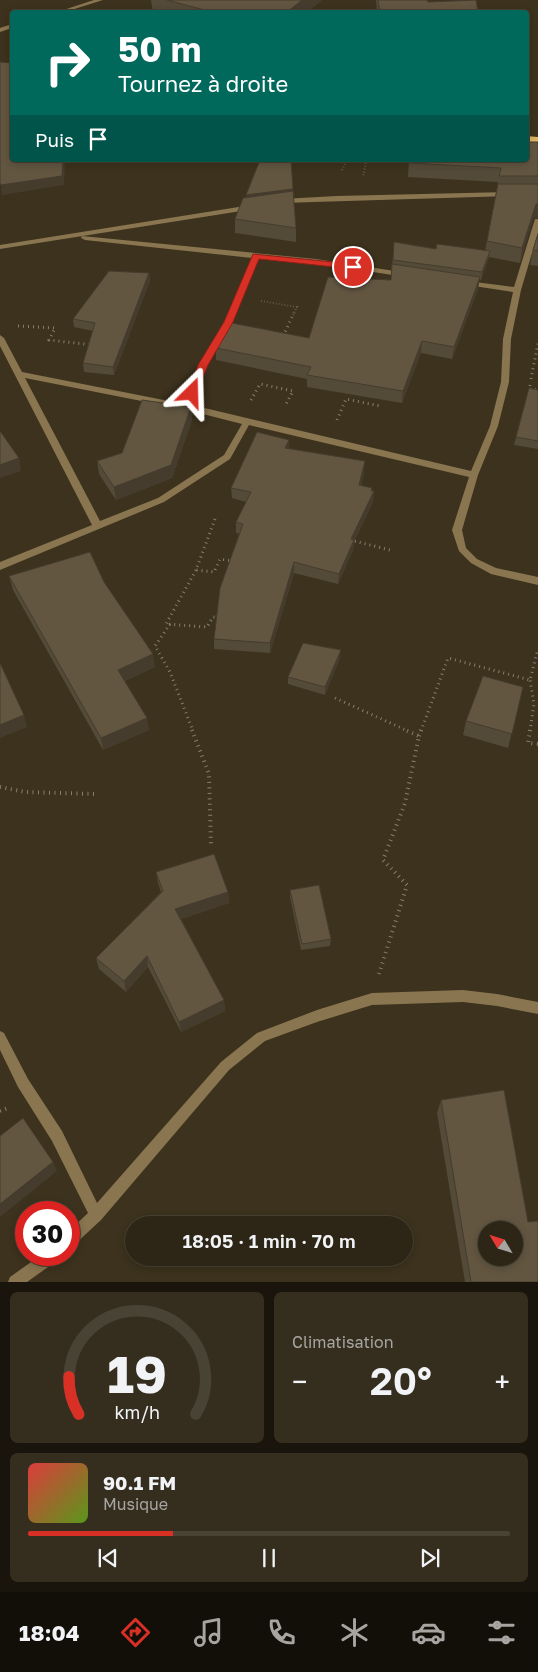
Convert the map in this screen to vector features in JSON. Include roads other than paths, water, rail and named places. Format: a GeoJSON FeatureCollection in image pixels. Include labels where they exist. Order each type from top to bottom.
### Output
{"type":"FeatureCollection","features":[{"type":"Feature","properties":{"kind":"street"},"geometry":{"type":"LineString","coordinates":[[67,10],[100,0]]}},
{"type":"Feature","properties":{"kind":"street"},"geometry":{"type":"LineString","coordinates":[[275,202],[336,198],[519,194]]}},
{"type":"Feature","properties":{"kind":"street"},"geometry":{"type":"LineString","coordinates":[[0,247],[257,206]]}},
{"type":"Feature","properties":{"kind":"street"},"geometry":{"type":"LineString","coordinates":[[538,221],[517,290],[507,339],[505,382],[494,426],[474,475],[457,530],[462,549],[474,561],[494,571],[538,581]]}},
{"type":"Feature","properties":{"kind":"street"},"geometry":{"type":"LineString","coordinates":[[69,236],[316,261],[418,277]]}},
{"type":"Feature","properties":{"kind":"street"},"geometry":{"type":"LineString","coordinates":[[187,407],[203,365],[228,322],[256,256]]}},
{"type":"Feature","properties":{"kind":"street"},"geometry":{"type":"LineString","coordinates":[[458,282],[517,290]]}},
{"type":"Feature","properties":{"kind":"street"},"geometry":{"type":"LineString","coordinates":[[0,338],[97,525]]}},
{"type":"Feature","properties":{"kind":"street"},"geometry":{"type":"LineString","coordinates":[[20,374],[187,407],[474,475]]}},
{"type":"Feature","properties":{"kind":"street"},"geometry":{"type":"LineString","coordinates":[[0,566],[161,500],[227,457],[244,421]]}},
{"type":"Feature","properties":{"kind":"street"},"geometry":{"type":"LineString","coordinates":[[80,1230],[96,1215],[225,1066],[261,1037],[317,1016],[372,999],[463,996],[538,1008]]}},
{"type":"Feature","properties":{"kind":"street"},"geometry":{"type":"LineString","coordinates":[[0,1037],[22,1083],[57,1136],[96,1215]]}},
{"type":"Feature","properties":{"kind":"street"},"geometry":{"type":"LineString","coordinates":[[15,1282],[38,1266]]}}]}
